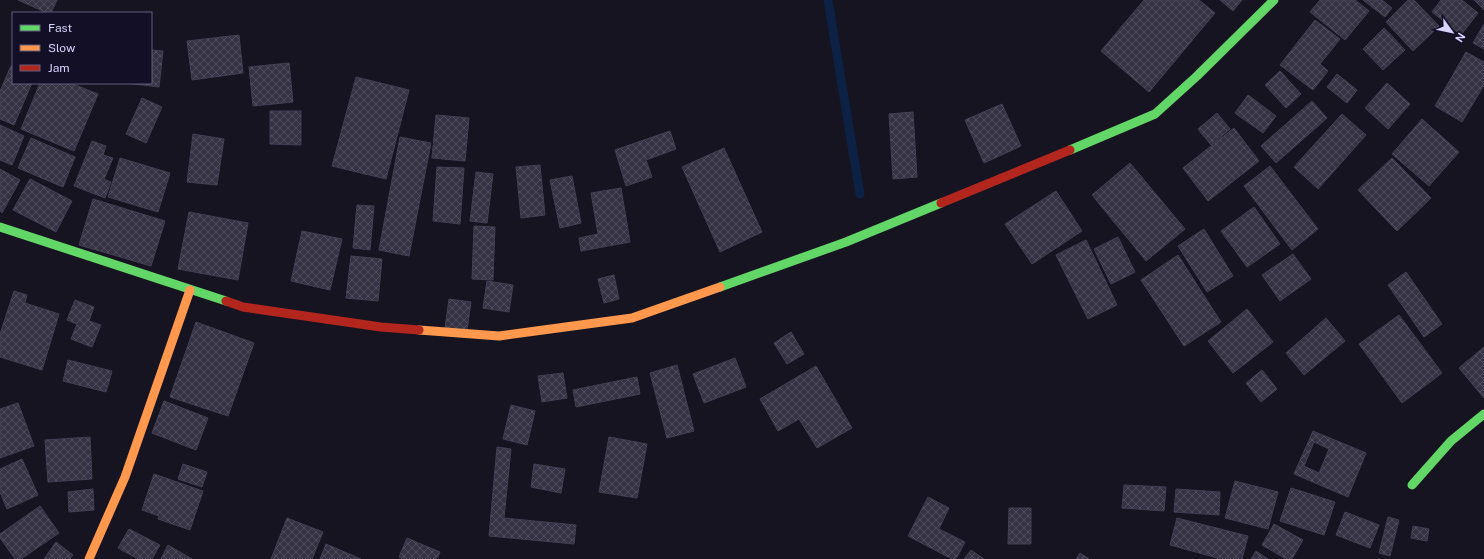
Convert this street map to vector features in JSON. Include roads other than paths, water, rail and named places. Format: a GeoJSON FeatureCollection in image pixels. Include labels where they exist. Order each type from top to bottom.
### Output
{"type":"FeatureCollection","features":[{"type":"Feature","properties":{"kind":"street"},"geometry":{"type":"LineString","coordinates":[[0,226],[242,307],[381,327],[499,336],[632,318],[846,242],[1103,137],[1155,114],[1197,76],[1274,0]]}},
{"type":"Feature","properties":{"kind":"street"},"geometry":{"type":"LineString","coordinates":[[89,559],[124,477],[190,290]]}},
{"type":"Feature","properties":{"kind":"street"},"geometry":{"type":"LineString","coordinates":[[1412,485],[1451,441],[1484,414]]}},
{"type":"Feature","properties":{"kind":"waterway"},"geometry":{"type":"LineString","coordinates":[[828,0],[860,194]]}}]}
